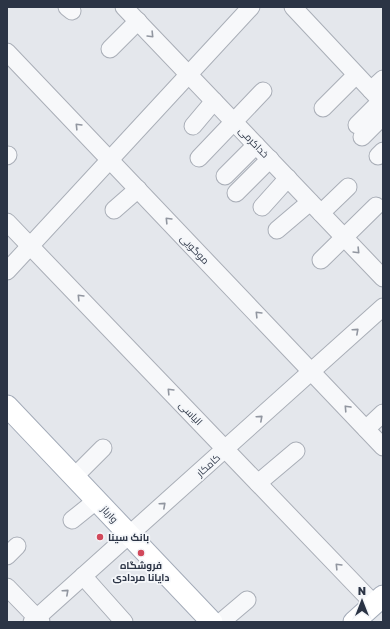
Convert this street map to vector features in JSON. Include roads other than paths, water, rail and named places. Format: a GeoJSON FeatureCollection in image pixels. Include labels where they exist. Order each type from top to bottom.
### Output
{"type":"FeatureCollection","features":[{"type":"Feature","properties":{"kind":"main road","name":"وارباز"},"geometry":{"type":"LineString","coordinates":[[7,406],[212,622]]}},
{"type":"Feature","properties":{"kind":"main road"},"geometry":{"type":"LineString","coordinates":[[354,622],[379,600]]}},
{"type":"Feature","properties":{"kind":"street","name":"خداکرمی"},"geometry":{"type":"LineString","coordinates":[[124,7],[383,278]]}},
{"type":"Feature","properties":{"kind":"street"},"geometry":{"type":"LineString","coordinates":[[7,271],[251,7]]}},
{"type":"Feature","properties":{"kind":"street"},"geometry":{"type":"LineString","coordinates":[[293,7],[356,75],[380,98],[359,131]]}},
{"type":"Feature","properties":{"kind":"street"},"geometry":{"type":"LineString","coordinates":[[110,49],[138,21]]}},
{"type":"Feature","properties":{"kind":"street","name":"موگویی"},"geometry":{"type":"LineString","coordinates":[[7,52],[383,447]]}},
{"type":"Feature","properties":{"kind":"street"},"geometry":{"type":"LineString","coordinates":[[323,108],[356,75]]}},
{"type":"Feature","properties":{"kind":"street"},"geometry":{"type":"LineString","coordinates":[[199,158],[263,91]]}},
{"type":"Feature","properties":{"kind":"street"},"geometry":{"type":"LineString","coordinates":[[193,126],[214,101]]}},
{"type":"Feature","properties":{"kind":"street"},"geometry":{"type":"LineString","coordinates":[[225,176],[256,145]]}},
{"type":"Feature","properties":{"kind":"street"},"geometry":{"type":"LineString","coordinates":[[236,193],[270,159]]}},
{"type":"Feature","properties":{"kind":"street"},"geometry":{"type":"LineString","coordinates":[[262,207],[288,178]]}},
{"type":"Feature","properties":{"kind":"street"},"geometry":{"type":"LineString","coordinates":[[277,230],[348,188]]}},
{"type":"Feature","properties":{"kind":"street"},"geometry":{"type":"LineString","coordinates":[[114,210],[138,189]]}},
{"type":"Feature","properties":{"kind":"street"},"geometry":{"type":"LineString","coordinates":[[321,260],[376,206]]}},
{"type":"Feature","properties":{"kind":"street","name":"الیاسی"},"geometry":{"type":"LineString","coordinates":[[7,222],[258,483],[379,600]]}},
{"type":"Feature","properties":{"kind":"street","name":"کامکار"},"geometry":{"type":"LineString","coordinates":[[37,621],[83,576],[383,307]]}},
{"type":"Feature","properties":{"kind":"street"},"geometry":{"type":"LineString","coordinates":[[366,429],[383,413]]}},
{"type":"Feature","properties":{"kind":"street"},"geometry":{"type":"LineString","coordinates":[[74,477],[103,448]]}},
{"type":"Feature","properties":{"kind":"street"},"geometry":{"type":"LineString","coordinates":[[258,483],[296,451]]}},
{"type":"Feature","properties":{"kind":"street"},"geometry":{"type":"LineString","coordinates":[[72,520],[97,500]]}},
{"type":"Feature","properties":{"kind":"street"},"geometry":{"type":"LineString","coordinates":[[83,576],[124,622]]}},
{"type":"Feature","properties":{"kind":"street"},"geometry":{"type":"LineString","coordinates":[[7,587],[37,621]]}},
{"type":"Feature","properties":{"kind":"street"},"geometry":{"type":"LineString","coordinates":[[221,622],[247,600]]}},
{"type":"Feature","properties":{"kind":"place","name":"بانک سینا"},"geometry":{"type":"Point","coordinates":[100,537]}},
{"type":"Feature","properties":{"kind":"place","name":"فروشگاه دایانا مردادی"},"geometry":{"type":"Point","coordinates":[141,553]}}]}
